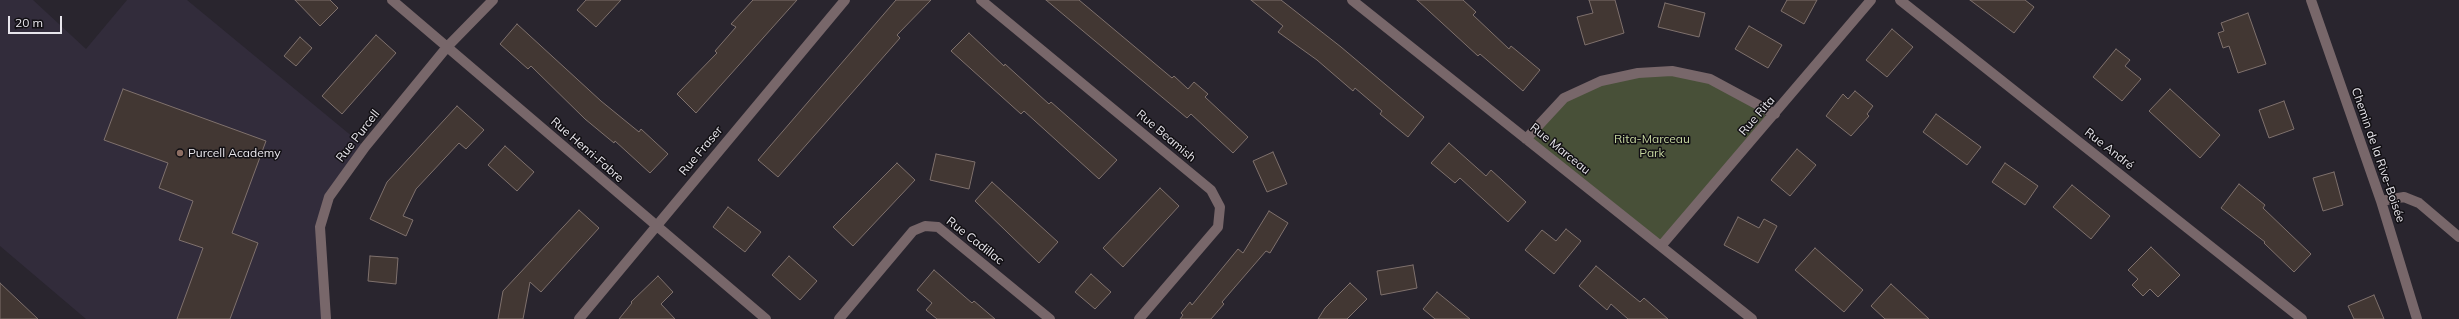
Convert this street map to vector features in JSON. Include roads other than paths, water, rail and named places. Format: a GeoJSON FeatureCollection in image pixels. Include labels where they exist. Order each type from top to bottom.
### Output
{"type":"FeatureCollection","features":[{"type":"Feature","properties":{"kind":"street","name":"Rue Henri-Fabre"},"geometry":{"type":"LineString","coordinates":[[392,0],[766,319]]}},
{"type":"Feature","properties":{"kind":"street","name":"Rue Purcell"},"geometry":{"type":"LineString","coordinates":[[326,319],[320,228],[328,197],[365,146],[447,47],[493,0]]}},
{"type":"Feature","properties":{"kind":"street","name":"Rue Fraser"},"geometry":{"type":"LineString","coordinates":[[579,319],[845,0]]}},
{"type":"Feature","properties":{"kind":"street","name":"Rue Beamish"},"geometry":{"type":"LineString","coordinates":[[981,0],[1210,190],[1220,207],[1218,227],[1140,319]]}},
{"type":"Feature","properties":{"kind":"street","name":"Rue Marceau"},"geometry":{"type":"LineString","coordinates":[[1352,0],[1752,319]]}},
{"type":"Feature","properties":{"kind":"street","name":"Rue Rita"},"geometry":{"type":"LineString","coordinates":[[1661,246],[1776,114],[1871,0]]}},
{"type":"Feature","properties":{"kind":"street","name":"Rue André"},"geometry":{"type":"LineString","coordinates":[[1900,0],[2302,319]]}},
{"type":"Feature","properties":{"kind":"street","name":"Chemin de la Rive-Boisée"},"geometry":{"type":"LineString","coordinates":[[2311,0],[2381,201],[2417,319]]}},
{"type":"Feature","properties":{"kind":"street"},"geometry":{"type":"LineString","coordinates":[[1526,139],[1564,98],[1601,81],[1638,72],[1672,71],[1710,79],[1776,114]]}},
{"type":"Feature","properties":{"kind":"street"},"geometry":{"type":"LineString","coordinates":[[2381,201],[2404,197],[2419,203],[2459,237]]}},
{"type":"Feature","properties":{"kind":"street","name":"Rue Cadillac"},"geometry":{"type":"LineString","coordinates":[[839,319],[913,230],[925,226],[938,227],[1050,319]]}},
{"type":"Feature","properties":{"kind":"place","name":"Purcell Academy"},"geometry":{"type":"Point","coordinates":[180,153]}},
{"type":"Feature","properties":{"kind":"park label","name":"Rita-Marceau Park"},"geometry":{"type":"Point","coordinates":[1652,146]}}]}
